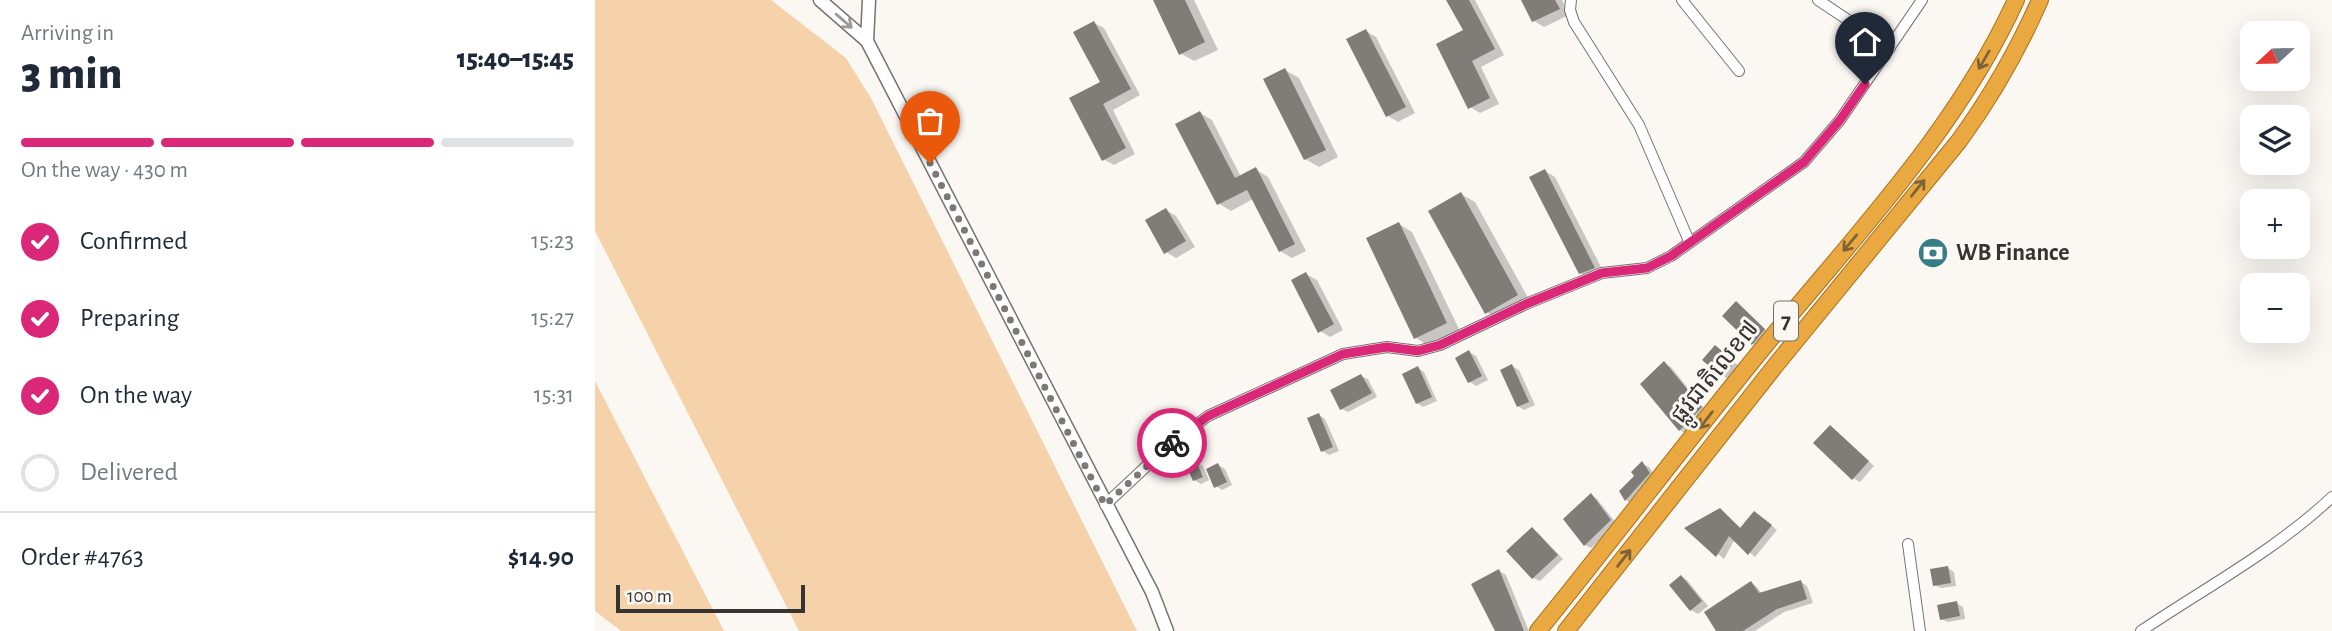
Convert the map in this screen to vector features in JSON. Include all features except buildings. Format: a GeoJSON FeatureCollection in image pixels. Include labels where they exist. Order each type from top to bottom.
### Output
{"type":"FeatureCollection","features":[{"type":"Feature","properties":{"kind":"highway","name":"ផ្លូវជាតិលេខ៧"},"geometry":{"type":"LineString","coordinates":[[1538,631],[1756,356],[1942,128],[1966,92],[2016,0]]}},
{"type":"Feature","properties":{"kind":"highway","name":"ផ្លូវជាតិលេខ៧"},"geometry":{"type":"LineString","coordinates":[[1566,631],[1775,366],[1965,132],[2025,35],[2040,0]]}},
{"type":"Feature","properties":{"kind":"highway"},"geometry":{"type":"LineString","coordinates":[[1756,356],[1775,366]]}},
{"type":"Feature","properties":{"kind":"highway"},"geometry":{"type":"LineString","coordinates":[[1577,583],[1594,597]]}},
{"type":"Feature","properties":{"kind":"street"},"geometry":{"type":"LineString","coordinates":[[820,0],[867,41],[1152,592],[1167,631]]}},
{"type":"Feature","properties":{"kind":"street"},"geometry":{"type":"LineString","coordinates":[[867,41],[870,0]]}},
{"type":"Feature","properties":{"kind":"street"},"geometry":{"type":"LineString","coordinates":[[1571,0],[1570,10],[1574,22],[1639,125],[1689,241]]}},
{"type":"Feature","properties":{"kind":"street"},"geometry":{"type":"LineString","coordinates":[[1682,0],[1739,71]]}},
{"type":"Feature","properties":{"kind":"street"},"geometry":{"type":"LineString","coordinates":[[1818,0],[1890,48]]}},
{"type":"Feature","properties":{"kind":"street"},"geometry":{"type":"LineString","coordinates":[[1105,505],[1168,446],[1208,416],[1343,354],[1387,347],[1418,351],[1440,345],[1526,304],[1602,273],[1647,268],[1671,256],[1804,162],[1840,120],[1921,0]]}},
{"type":"Feature","properties":{"kind":"street"},"geometry":{"type":"LineString","coordinates":[[2141,631],[2275,542],[2312,516],[2332,497]]}},
{"type":"Feature","properties":{"kind":"street"},"geometry":{"type":"LineString","coordinates":[[1908,544],[1920,631]]}},
{"type":"Feature","properties":{"kind":"shaded area"},"geometry":{"type":"Polygon","coordinates":[[[595,0],[771,0],[846,58],[871,98],[1137,631],[799,631],[595,231],[595,0]]]}},
{"type":"Feature","properties":{"kind":"shaded area"},"geometry":{"type":"Polygon","coordinates":[[[595,381],[724,631],[621,631],[595,611],[595,381]]]}},
{"type":"Feature","properties":{"kind":"way so far"},"geometry":{"type":"LineString","coordinates":[[930,163],[1105,505],[1172,443]]}},
{"type":"Feature","properties":{"kind":"place","name":"WB Finance"},"geometry":{"type":"Point","coordinates":[1933,253]}},
{"type":"Feature","properties":{"kind":"route"},"geometry":{"type":"LineString","coordinates":[[1172,443],[1208,416],[1343,354],[1387,347],[1418,351],[1440,345],[1526,304],[1602,273],[1647,268],[1671,256],[1804,162],[1840,120],[1865,84]]}}]}
